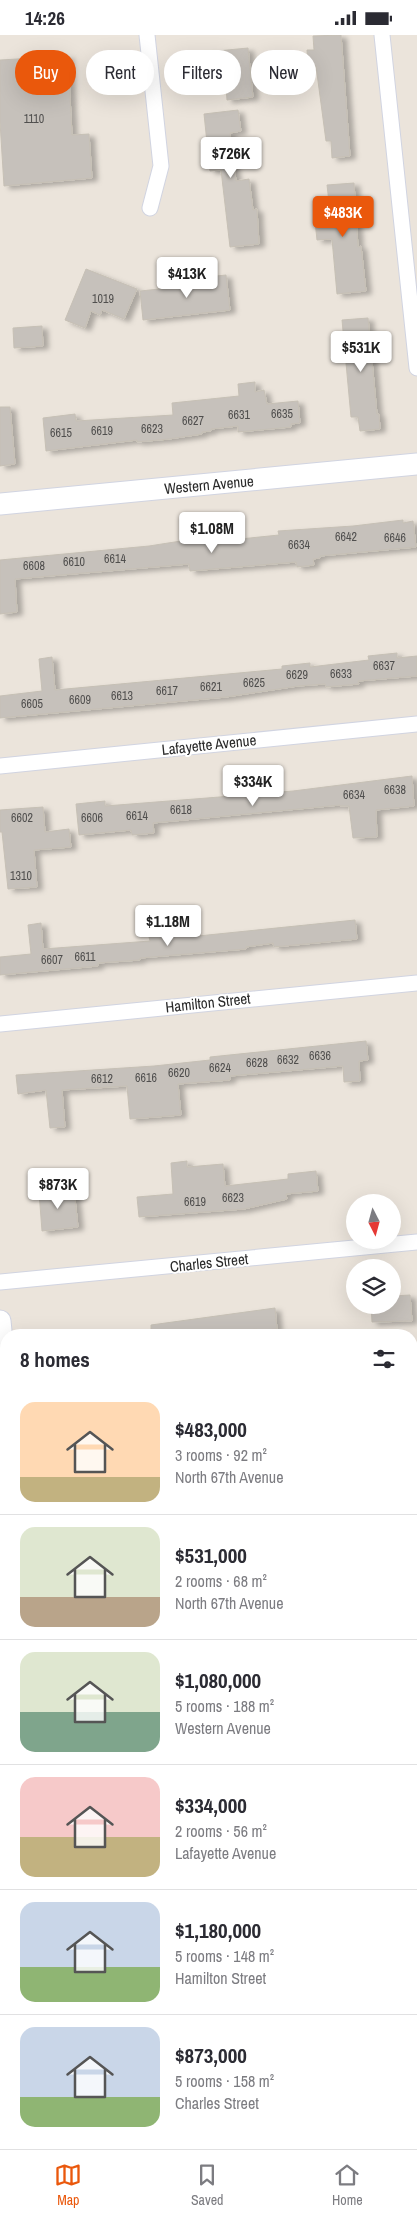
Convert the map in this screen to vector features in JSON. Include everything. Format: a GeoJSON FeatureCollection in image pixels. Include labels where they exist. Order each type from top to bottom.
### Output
{"type":"FeatureCollection","features":[{"type":"Feature","properties":{"kind":"street"},"geometry":{"type":"LineString","coordinates":[[147,35],[161,166],[150,208]]}},
{"type":"Feature","properties":{"kind":"street"},"geometry":{"type":"LineString","coordinates":[[382,35],[417,368]]}},
{"type":"Feature","properties":{"kind":"street","name":"Western Avenue"},"geometry":{"type":"LineString","coordinates":[[0,504],[417,464]]}},
{"type":"Feature","properties":{"kind":"street","name":"Lafayette Avenue"},"geometry":{"type":"LineString","coordinates":[[0,766],[417,724]]}},
{"type":"Feature","properties":{"kind":"street","name":"Hamilton Street"},"geometry":{"type":"LineString","coordinates":[[0,1024],[417,983]]}},
{"type":"Feature","properties":{"kind":"street","name":"Charles Street"},"geometry":{"type":"LineString","coordinates":[[0,1282],[417,1242]]}},
{"type":"Feature","properties":{"kind":"building"},"geometry":{"type":"Polygon","coordinates":[[[341,35],[350,156],[332,158],[331,141],[326,141],[313,36],[341,35]]]}},
{"type":"Feature","properties":{"kind":"building"},"geometry":{"type":"Polygon","coordinates":[[[248,48],[251,95],[253,97],[227,100],[227,95],[241,95],[241,50],[227,50],[248,48]]]}},
{"type":"Feature","properties":{"kind":"building"},"geometry":{"type":"Polygon","coordinates":[[[15,59],[15,95],[70,95],[72,135],[89,134],[92,178],[4,186],[0,122],[0,60],[15,59]]]}},
{"type":"Feature","properties":{"kind":"building"},"geometry":{"type":"Polygon","coordinates":[[[238,110],[241,131],[230,133],[236,181],[249,179],[253,210],[257,209],[259,244],[230,247],[221,170],[210,171],[204,114],[238,110]]]}},
{"type":"Feature","properties":{"kind":"building"},"geometry":{"type":"Polygon","coordinates":[[[354,183],[358,247],[361,246],[366,291],[337,294],[332,239],[317,240],[314,212],[330,211],[327,185],[354,183]]]}},
{"type":"Feature","properties":{"kind":"building"},"geometry":{"type":"Polygon","coordinates":[[[86,269],[137,289],[124,319],[102,310],[100,315],[91,311],[85,328],[65,320],[86,269]]]}},
{"type":"Feature","properties":{"kind":"building"},"geometry":{"type":"Polygon","coordinates":[[[226,275],[230,310],[143,320],[140,291],[198,285],[197,278],[226,275]]]}},
{"type":"Feature","properties":{"kind":"building"},"geometry":{"type":"Polygon","coordinates":[[[368,318],[380,429],[360,431],[358,417],[351,417],[342,320],[368,318]]]}},
{"type":"Feature","properties":{"kind":"building"},"geometry":{"type":"Polygon","coordinates":[[[42,326],[43,346],[14,348],[13,328],[42,326]]]}},
{"type":"Feature","properties":{"kind":"building"},"geometry":{"type":"Polygon","coordinates":[[[255,382],[255,392],[264,390],[267,404],[298,401],[300,423],[291,424],[291,427],[238,432],[238,426],[211,429],[211,431],[202,432],[202,434],[169,439],[137,442],[137,440],[46,451],[43,418],[75,414],[76,421],[173,415],[172,403],[239,396],[238,384],[255,382]]]}},
{"type":"Feature","properties":{"kind":"building"},"geometry":{"type":"Polygon","coordinates":[[[0,407],[10,407],[15,464],[0,466],[0,407]]]}},
{"type":"Feature","properties":{"kind":"building"},"geometry":{"type":"Polygon","coordinates":[[[403,520],[403,523],[413,521],[416,547],[320,556],[320,558],[313,559],[314,565],[297,567],[296,562],[190,571],[189,564],[15,579],[17,612],[0,614],[0,560],[149,546],[200,538],[201,543],[279,535],[278,531],[353,526],[403,520]]]}},
{"type":"Feature","properties":{"kind":"building"},"geometry":{"type":"Polygon","coordinates":[[[397,653],[397,658],[417,656],[417,676],[358,681],[359,684],[326,687],[325,684],[298,686],[226,697],[0,718],[0,696],[42,691],[39,659],[52,657],[55,690],[282,669],[282,666],[310,663],[310,667],[369,660],[368,656],[397,653]]]}},
{"type":"Feature","properties":{"kind":"building"},"geometry":{"type":"Polygon","coordinates":[[[412,776],[414,806],[376,810],[377,837],[353,838],[349,806],[340,805],[153,823],[154,833],[132,835],[131,830],[79,835],[76,804],[105,801],[105,806],[293,791],[412,776]]]}},
{"type":"Feature","properties":{"kind":"building"},"geometry":{"type":"Polygon","coordinates":[[[43,807],[45,832],[69,829],[71,847],[34,850],[37,887],[8,889],[2,832],[0,832],[0,810],[43,807]]]}},
{"type":"Feature","properties":{"kind":"building"},"geometry":{"type":"Polygon","coordinates":[[[355,920],[357,939],[274,947],[273,943],[246,947],[246,949],[140,958],[140,960],[98,963],[98,966],[0,975],[0,957],[31,954],[28,925],[41,923],[43,949],[150,941],[149,937],[197,934],[198,936],[355,920]]]}},
{"type":"Feature","properties":{"kind":"building"},"geometry":{"type":"Polygon","coordinates":[[[366,1041],[368,1060],[359,1061],[360,1081],[344,1082],[343,1066],[230,1076],[230,1080],[178,1084],[181,1115],[130,1119],[127,1086],[62,1090],[65,1127],[50,1128],[46,1090],[18,1094],[16,1075],[154,1066],[210,1060],[210,1057],[366,1041]]]}},
{"type":"Feature","properties":{"kind":"building"},"geometry":{"type":"Polygon","coordinates":[[[187,1161],[187,1167],[223,1164],[225,1186],[288,1179],[288,1174],[316,1171],[318,1191],[286,1194],[287,1199],[244,1209],[139,1217],[137,1197],[173,1194],[171,1163],[187,1161]]]}},
{"type":"Feature","properties":{"kind":"building"},"geometry":{"type":"Polygon","coordinates":[[[74,1189],[78,1227],[42,1231],[39,1192],[74,1189]]]}},
{"type":"Feature","properties":{"kind":"building"},"geometry":{"type":"Polygon","coordinates":[[[410,1295],[412,1321],[372,1322],[372,1314],[401,1314],[401,1296],[410,1295]]]}},
{"type":"Feature","properties":{"kind":"building"},"geometry":{"type":"Polygon","coordinates":[[[275,1308],[277,1329],[151,1329],[151,1325],[275,1308]]]}}]}
